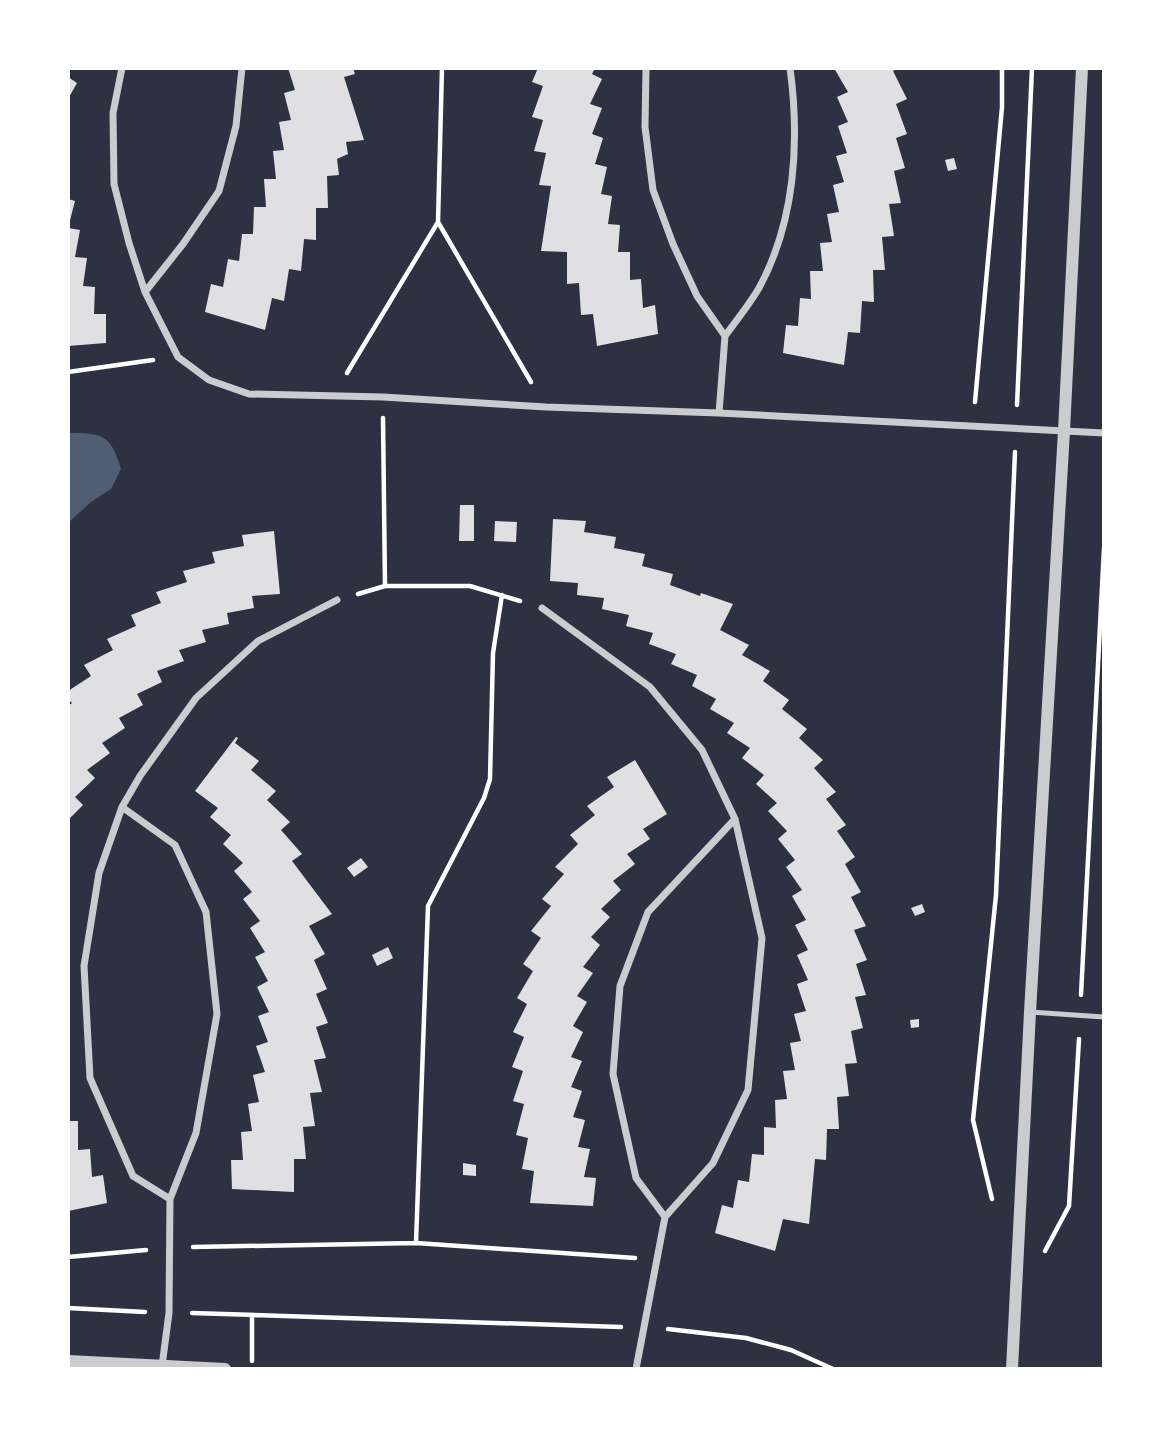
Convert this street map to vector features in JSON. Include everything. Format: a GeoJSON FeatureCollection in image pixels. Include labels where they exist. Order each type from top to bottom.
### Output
{"type":"FeatureCollection","features":[{"type":"Feature","properties":{"kind":"street"},"geometry":{"type":"LineString","coordinates":[[122,68],[113,113],[114,184],[145,292],[178,357],[209,380],[249,394],[383,397],[1104,433]]}},
{"type":"Feature","properties":{"kind":"street"},"geometry":{"type":"LineString","coordinates":[[145,292],[183,244],[219,191],[236,126],[242,68]]}},
{"type":"Feature","properties":{"kind":"street"},"geometry":{"type":"LineString","coordinates":[[646,68],[645,127],[653,190],[673,244],[697,296],[725,337]]}},
{"type":"Feature","properties":{"kind":"street"},"geometry":{"type":"LineString","coordinates":[[719,413],[725,337],[758,288],[779,240],[793,172],[795,108],[790,68]]}},
{"type":"Feature","properties":{"kind":"street"},"geometry":{"type":"LineString","coordinates":[[1013,1369],[1082,68]]}},
{"type":"Feature","properties":{"kind":"street"},"geometry":{"type":"LineString","coordinates":[[170,1199],[133,1177],[90,1078],[84,966],[99,873],[122,807],[140,776],[195,698],[258,641],[337,600]]}},
{"type":"Feature","properties":{"kind":"street"},"geometry":{"type":"LineString","coordinates":[[541,608],[650,687],[702,750],[735,819],[762,938],[748,1090],[713,1163],[665,1217],[636,1369]]}},
{"type":"Feature","properties":{"kind":"street"},"geometry":{"type":"LineString","coordinates":[[122,807],[175,845],[206,912],[217,1014],[196,1133],[170,1199],[169,1313],[162,1366]]}},
{"type":"Feature","properties":{"kind":"street"},"geometry":{"type":"LineString","coordinates":[[665,1217],[636,1178],[613,1074],[620,986],[648,912],[735,819]]}},
{"type":"Feature","properties":{"kind":"street"},"geometry":{"type":"LineString","coordinates":[[68,1361],[222,1369]]}},
{"type":"Feature","properties":{"kind":"lane"},"geometry":{"type":"LineString","coordinates":[[1030,1012],[1104,1017]]}},
{"type":"Feature","properties":{"kind":"path"},"geometry":{"type":"LineString","coordinates":[[333,395],[438,222],[442,68]]}},
{"type":"Feature","properties":{"kind":"path"},"geometry":{"type":"LineString","coordinates":[[972,426],[1002,107],[1002,68]]}},
{"type":"Feature","properties":{"kind":"path"},"geometry":{"type":"LineString","coordinates":[[993,1206],[973,1120],[996,895],[1032,68]]}},
{"type":"Feature","properties":{"kind":"path"},"geometry":{"type":"LineString","coordinates":[[438,222],[546,407]]}},
{"type":"Feature","properties":{"kind":"path"},"geometry":{"type":"LineString","coordinates":[[68,372],[178,357]]}},
{"type":"Feature","properties":{"kind":"path"},"geometry":{"type":"LineString","coordinates":[[383,397],[385,586]]}},
{"type":"Feature","properties":{"kind":"path"},"geometry":{"type":"LineString","coordinates":[[1042,1262],[1069,1206],[1104,548]]}},
{"type":"Feature","properties":{"kind":"path"},"geometry":{"type":"LineString","coordinates":[[337,600],[385,586],[470,586],[541,608]]}},
{"type":"Feature","properties":{"kind":"path"},"geometry":{"type":"LineString","coordinates":[[416,1243],[428,906],[484,799],[490,779],[493,653],[502,595]]}},
{"type":"Feature","properties":{"kind":"path"},"geometry":{"type":"LineString","coordinates":[[68,1257],[169,1248],[416,1243],[657,1260]]}},
{"type":"Feature","properties":{"kind":"path"},"geometry":{"type":"LineString","coordinates":[[68,1308],[645,1327],[746,1338],[792,1350],[832,1369]]}},
{"type":"Feature","properties":{"kind":"path"},"geometry":{"type":"LineString","coordinates":[[252,1315],[252,1369]]}},
{"type":"Feature","properties":{"kind":"water"},"geometry":{"type":"Polygon","coordinates":[[[68,433],[104,438],[113,449],[121,469],[111,489],[91,502],[68,523],[68,433]]]}},
{"type":"Feature","properties":{"kind":"building"},"geometry":{"type":"Polygon","coordinates":[[[288,68],[353,68],[355,74],[344,77],[364,140],[346,142],[348,154],[337,159],[339,175],[327,176],[328,208],[316,208],[316,240],[304,239],[301,271],[289,269],[284,301],[272,298],[265,330],[205,312],[211,284],[223,287],[228,259],[239,261],[242,234],[253,234],[254,207],[266,207],[264,179],[276,179],[273,151],[284,150],[279,122],[291,120],[284,93],[295,90],[288,68]]]}},
{"type":"Feature","properties":{"kind":"building"},"geometry":{"type":"Polygon","coordinates":[[[538,68],[595,68],[592,74],[602,79],[590,104],[602,108],[592,134],[603,138],[595,164],[607,167],[601,194],[612,196],[608,224],[620,225],[618,252],[630,252],[630,280],[641,279],[643,308],[655,305],[658,334],[597,346],[593,314],[581,315],[579,283],[567,284],[567,252],[541,251],[551,186],[539,185],[546,153],[534,151],[543,120],[532,117],[543,86],[532,82],[538,68]]]}},
{"type":"Feature","properties":{"kind":"building"},"geometry":{"type":"Polygon","coordinates":[[[834,68],[898,68],[893,71],[907,99],[896,104],[907,134],[896,138],[905,168],[894,171],[901,203],[889,204],[894,236],[882,237],[885,270],[873,270],[874,302],[862,301],[860,333],[848,332],[844,365],[783,353],[786,325],[798,326],[800,298],[811,299],[810,271],[823,271],[820,243],[832,242],[827,214],[839,212],[833,185],[844,182],[836,156],[847,153],[838,126],[848,122],[837,97],[848,92],[834,68]]]}},
{"type":"Feature","properties":{"kind":"building"},"geometry":{"type":"Polygon","coordinates":[[[68,77],[77,83],[68,99],[68,77]]]}},
{"type":"Feature","properties":{"kind":"building"},"geometry":{"type":"Polygon","coordinates":[[[954,158],[957,169],[948,171],[945,160],[954,158]]]}},
{"type":"Feature","properties":{"kind":"building"},"geometry":{"type":"Polygon","coordinates":[[[68,199],[75,201],[69,224],[68,224],[68,199]]]}},
{"type":"Feature","properties":{"kind":"building"},"geometry":{"type":"Polygon","coordinates":[[[68,228],[80,230],[75,257],[87,258],[83,286],[95,287],[94,314],[106,314],[106,343],[68,346],[68,228]]]}},
{"type":"Feature","properties":{"kind":"building"},"geometry":{"type":"Polygon","coordinates":[[[460,505],[474,505],[474,541],[459,541],[460,505]]]}},
{"type":"Feature","properties":{"kind":"building"},"geometry":{"type":"Polygon","coordinates":[[[553,519],[586,521],[584,532],[616,537],[614,548],[645,554],[642,566],[673,574],[670,585],[733,604],[720,630],[749,645],[742,655],[770,671],[763,681],[789,700],[782,709],[807,729],[799,738],[823,760],[814,768],[836,792],[826,799],[846,825],[837,831],[855,857],[845,864],[861,892],[851,897],[866,926],[854,930],[867,960],[856,964],[866,995],[855,997],[863,1028],[851,1031],[857,1063],[845,1064],[849,1096],[837,1097],[839,1129],[827,1129],[826,1160],[815,1159],[809,1224],[783,1219],[775,1251],[715,1233],[722,1205],[733,1208],[738,1180],[749,1182],[752,1154],[764,1155],[764,1127],[776,1128],[775,1100],[787,1099],[783,1071],[795,1070],[790,1043],[801,1041],[794,1014],[806,1011],[797,984],[808,980],[797,955],[808,950],[795,925],[806,920],[792,896],[802,890],[786,867],[795,860],[778,839],[787,831],[768,811],[777,803],[756,784],[764,775],[742,758],[750,748],[727,733],[734,723],[710,709],[716,699],[692,686],[697,675],[671,664],[676,654],[649,644],[653,633],[626,626],[629,615],[602,609],[604,598],[577,595],[578,583],[550,581],[553,519]]]}},
{"type":"Feature","properties":{"kind":"building"},"geometry":{"type":"Polygon","coordinates":[[[495,521],[517,522],[516,542],[494,541],[495,521]]]}},
{"type":"Feature","properties":{"kind":"building"},"geometry":{"type":"Polygon","coordinates":[[[274,531],[280,594],[252,596],[254,608],[227,613],[229,624],[202,630],[206,642],[179,650],[184,661],[157,671],[162,682],[137,694],[143,705],[119,718],[125,728],[102,743],[110,753],[87,770],[95,778],[75,797],[83,805],[68,820],[68,706],[72,703],[68,699],[68,691],[91,676],[84,665],[113,650],[107,639],[136,626],[131,615],[161,603],[156,592],[187,582],[183,571],[215,563],[212,552],[244,546],[242,535],[274,531]]]}},
{"type":"Feature","properties":{"kind":"building"},"geometry":{"type":"Polygon","coordinates":[[[236,737],[238,738],[235,743],[259,761],[251,770],[276,791],[267,800],[290,822],[281,830],[302,854],[292,861],[332,914],[309,926],[325,954],[314,960],[327,989],[316,994],[328,1023],[316,1027],[326,1058],[314,1060],[322,1092],[310,1093],[315,1126],[303,1127],[306,1159],[294,1159],[294,1192],[232,1189],[231,1160],[243,1160],[241,1132],[252,1131],[248,1104],[259,1102],[253,1075],[265,1072],[256,1046],[268,1042],[258,1016],[269,1012],[257,987],[268,981],[255,957],[265,952],[250,928],[260,921],[243,899],[252,892],[234,871],[243,863],[223,844],[231,835],[210,817],[218,808],[195,791],[236,737]]]}},
{"type":"Feature","properties":{"kind":"building"},"geometry":{"type":"Polygon","coordinates":[[[635,760],[667,814],[643,829],[650,839],[627,854],[635,864],[613,881],[621,890],[601,909],[610,917],[591,937],[600,945],[583,967],[593,973],[577,996],[587,1002],[573,1026],[583,1032],[571,1057],[582,1061],[571,1087],[582,1091],[573,1117],[585,1120],[578,1147],[590,1149],[584,1177],[596,1178],[593,1206],[530,1203],[534,1171],[522,1169],[528,1138],[516,1135],[524,1104],[513,1101],[523,1071],[512,1067],[524,1037],[513,1032],[527,1004],[517,998],[533,971],[523,964],[541,938],[531,931],[551,906],[542,899],[564,874],[555,867],[578,844],[570,835],[595,815],[587,806],[614,787],[607,777],[635,760]]]}},
{"type":"Feature","properties":{"kind":"building"},"geometry":{"type":"Polygon","coordinates":[[[361,858],[368,867],[354,877],[347,868],[361,858]]]}},
{"type":"Feature","properties":{"kind":"building"},"geometry":{"type":"Polygon","coordinates":[[[922,904],[925,912],[915,916],[911,908],[922,904]]]}},
{"type":"Feature","properties":{"kind":"building"},"geometry":{"type":"Polygon","coordinates":[[[388,947],[393,958],[377,966],[372,955],[388,947]]]}},
{"type":"Feature","properties":{"kind":"building"},"geometry":{"type":"Polygon","coordinates":[[[919,1019],[919,1027],[911,1028],[910,1020],[919,1019]]]}},
{"type":"Feature","properties":{"kind":"building"},"geometry":{"type":"Polygon","coordinates":[[[68,1121],[78,1121],[78,1150],[90,1149],[92,1177],[103,1175],[107,1203],[68,1211],[68,1121]]]}},
{"type":"Feature","properties":{"kind":"building"},"geometry":{"type":"Polygon","coordinates":[[[463,1163],[476,1165],[476,1176],[463,1175],[463,1163]]]}}]}
